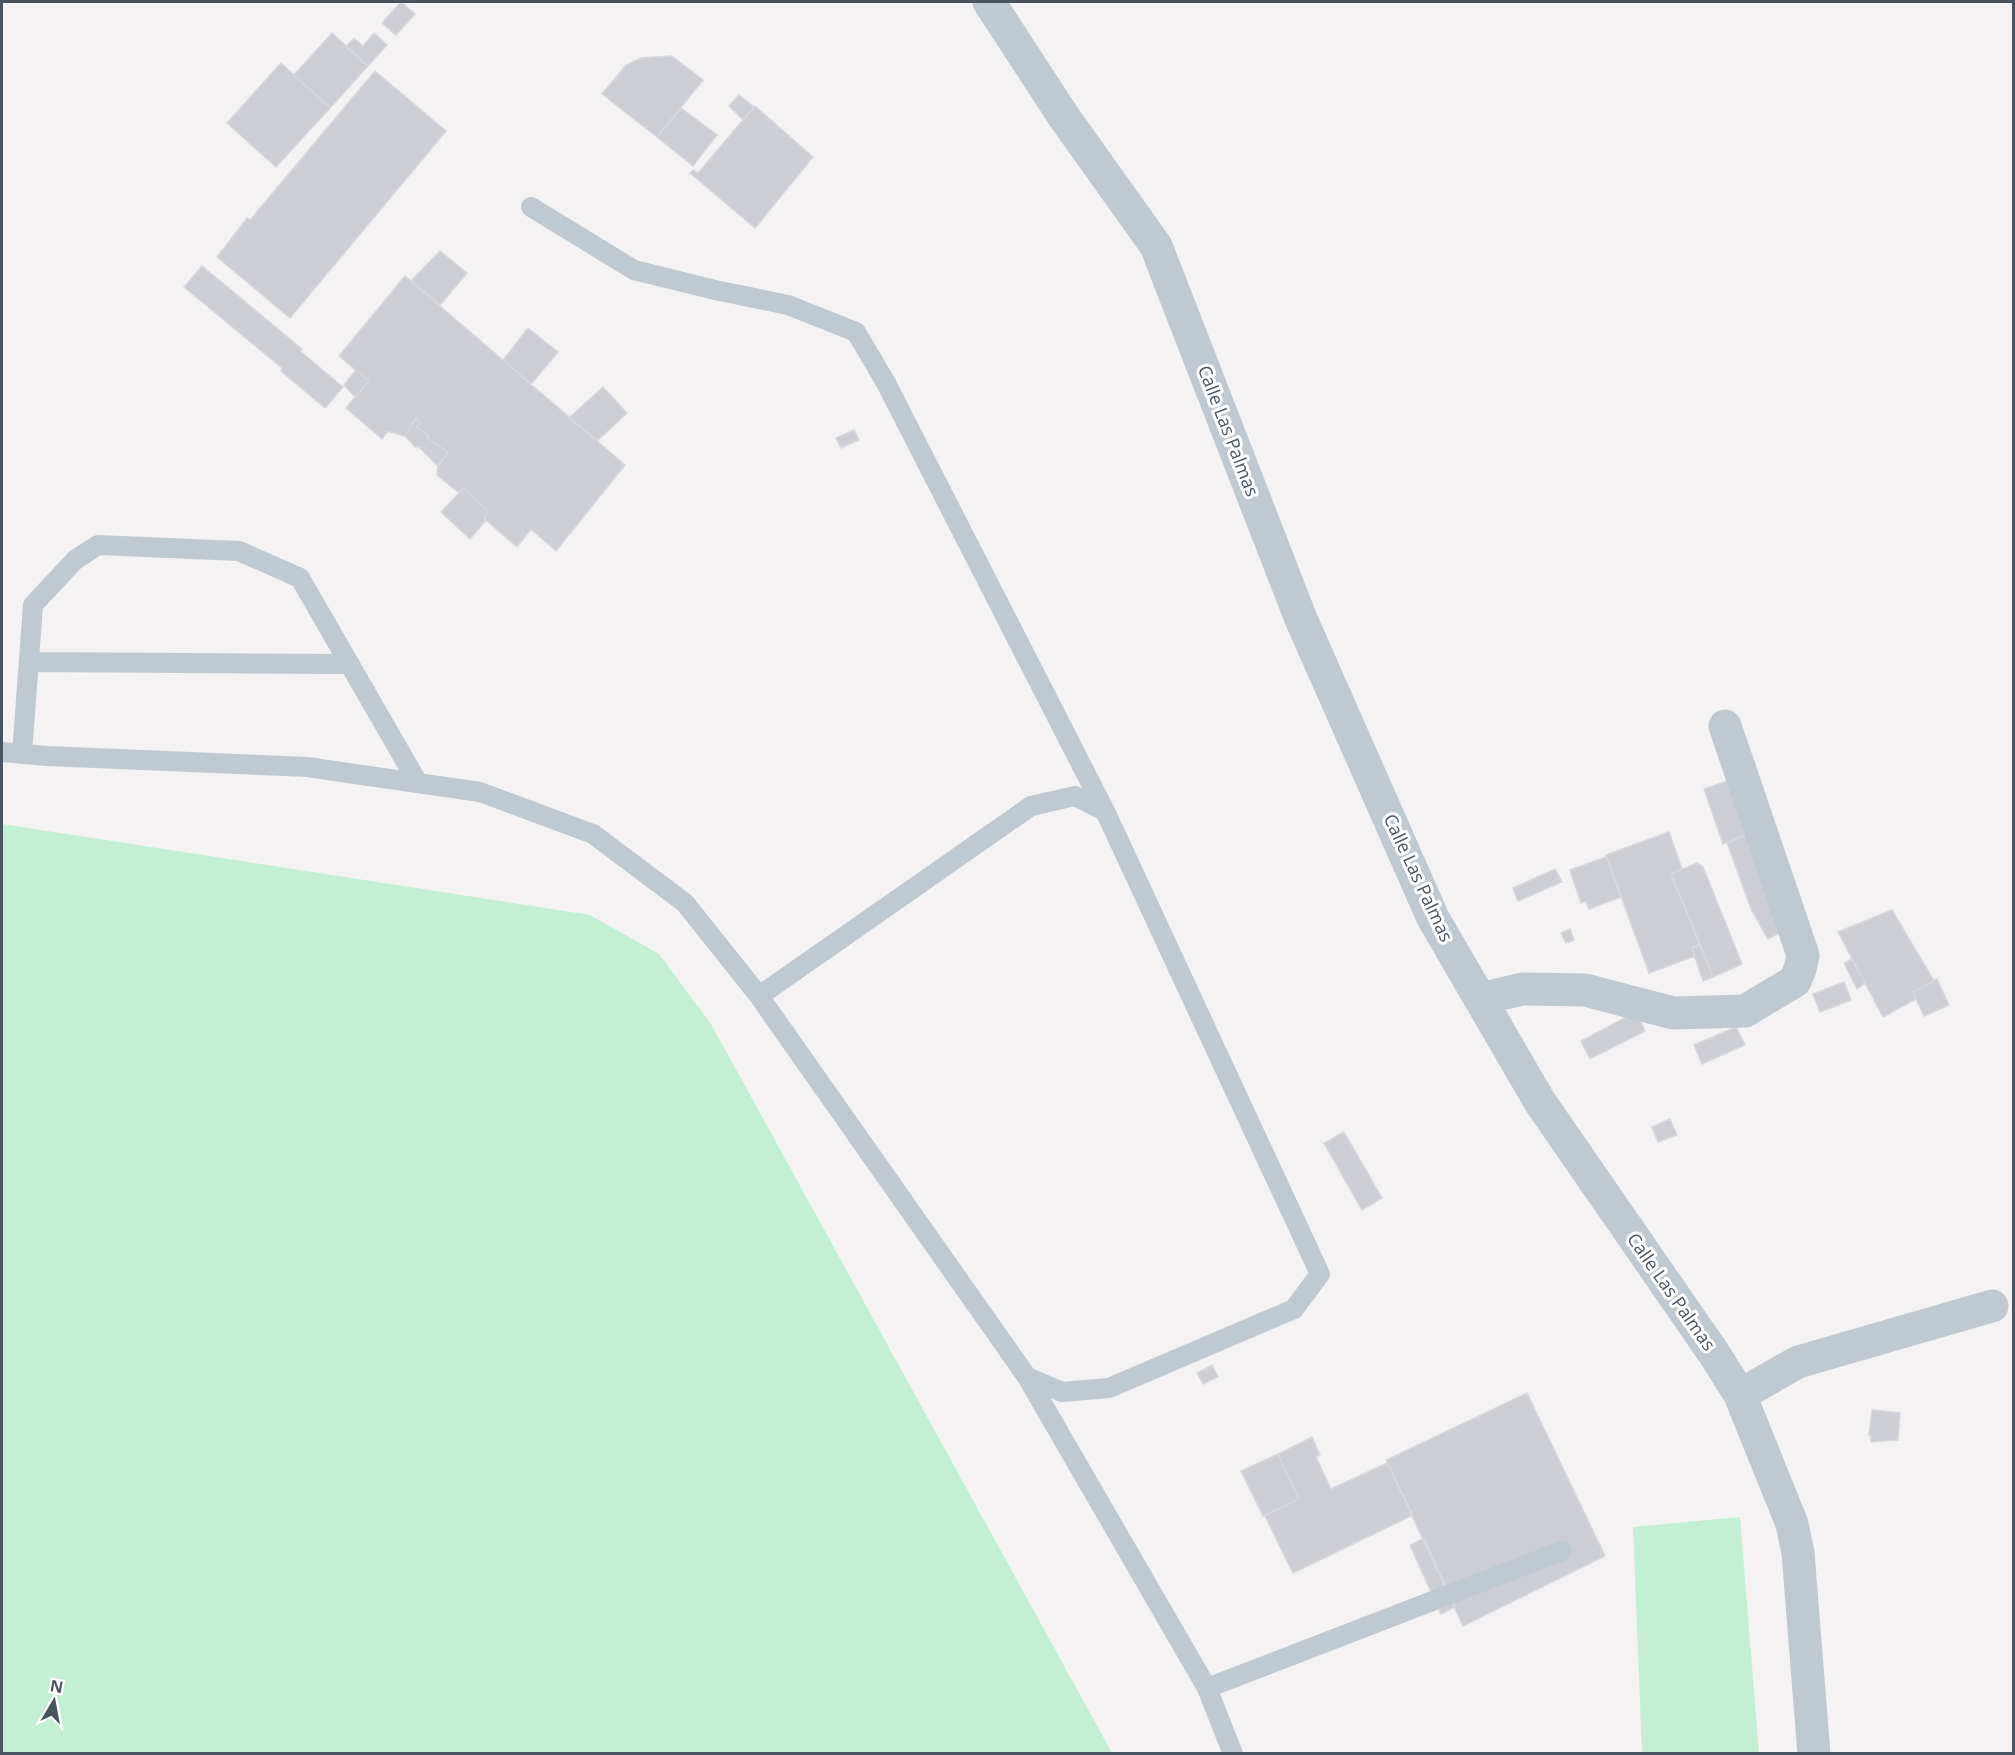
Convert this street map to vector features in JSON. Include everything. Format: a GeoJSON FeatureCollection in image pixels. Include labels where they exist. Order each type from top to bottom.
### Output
{"type":"FeatureCollection","features":[{"type":"Feature","properties":{"kind":"street","name":"Calle Las Palmas"},"geometry":{"type":"LineString","coordinates":[[989,2],[1064,117],[1156,246],[1301,619],[1433,918],[1540,1102],[1715,1355],[1740,1395],[1792,1524],[1798,1553],[1814,1754]]}},
{"type":"Feature","properties":{"kind":"street"},"geometry":{"type":"LineString","coordinates":[[1480,999],[1522,989],[1585,990],[1673,1013],[1745,1011],[1795,981],[1803,955],[1725,726]]}},
{"type":"Feature","properties":{"kind":"street"},"geometry":{"type":"LineString","coordinates":[[1740,1395],[1798,1362],[1992,1306]]}},
{"type":"Feature","properties":{"kind":"lane"},"geometry":{"type":"LineString","coordinates":[[531,207],[634,270],[788,305],[856,332],[886,383],[1105,811],[1320,1274],[1294,1309],[1109,1388],[1062,1392],[1027,1377]]}},
{"type":"Feature","properties":{"kind":"lane"},"geometry":{"type":"LineString","coordinates":[[22,754],[33,605],[75,560],[98,545],[239,551],[300,578],[418,783]]}},
{"type":"Feature","properties":{"kind":"lane"},"geometry":{"type":"LineString","coordinates":[[29,662],[350,664]]}},
{"type":"Feature","properties":{"kind":"lane"},"geometry":{"type":"LineString","coordinates":[[2,752],[307,767],[480,792],[593,834],[685,903],[759,996],[1027,1377],[1207,1688],[1233,1754]]}},
{"type":"Feature","properties":{"kind":"lane"},"geometry":{"type":"LineString","coordinates":[[759,996],[1031,806],[1075,796],[1105,811]]}},
{"type":"Feature","properties":{"kind":"lane"},"geometry":{"type":"LineString","coordinates":[[1207,1688],[1562,1551]]}},
{"type":"Feature","properties":{"kind":"green space"},"geometry":{"type":"Polygon","coordinates":[[[2,824],[590,915],[659,954],[711,1024],[1112,1753],[2,1753],[2,824]]]}},
{"type":"Feature","properties":{"kind":"green space"},"geometry":{"type":"Polygon","coordinates":[[[1740,1517],[1759,1753],[1642,1753],[1633,1527],[1740,1517]]]}},
{"type":"Feature","properties":{"kind":"building"},"geometry":{"type":"Polygon","coordinates":[[[401,2],[415,14],[396,35],[382,23],[401,2]]]}},
{"type":"Feature","properties":{"kind":"building"},"geometry":{"type":"Polygon","coordinates":[[[332,33],[368,66],[330,108],[294,75],[332,33]]]}},
{"type":"Feature","properties":{"kind":"building"},"geometry":{"type":"Polygon","coordinates":[[[374,33],[387,45],[368,66],[346,47],[354,38],[363,46],[374,33]]]}},
{"type":"Feature","properties":{"kind":"building"},"geometry":{"type":"Polygon","coordinates":[[[672,56],[703,80],[657,137],[602,94],[626,65],[641,58],[672,56]]]}},
{"type":"Feature","properties":{"kind":"building"},"geometry":{"type":"Polygon","coordinates":[[[281,63],[330,108],[276,167],[227,123],[281,63]]]}},
{"type":"Feature","properties":{"kind":"building"},"geometry":{"type":"Polygon","coordinates":[[[375,71],[446,131],[290,318],[217,257],[247,218],[250,220],[375,71]]]}},
{"type":"Feature","properties":{"kind":"building"},"geometry":{"type":"Polygon","coordinates":[[[739,95],[754,107],[743,120],[729,106],[739,95]]]}},
{"type":"Feature","properties":{"kind":"building"},"geometry":{"type":"Polygon","coordinates":[[[755,106],[813,157],[755,228],[690,173],[693,170],[698,173],[755,106]]]}},
{"type":"Feature","properties":{"kind":"building"},"geometry":{"type":"Polygon","coordinates":[[[681,108],[717,135],[693,166],[657,137],[681,108]]]}},
{"type":"Feature","properties":{"kind":"building"},"geometry":{"type":"Polygon","coordinates":[[[440,251],[467,273],[440,305],[411,281],[440,251]]]}},
{"type":"Feature","properties":{"kind":"building"},"geometry":{"type":"Polygon","coordinates":[[[202,266],[302,349],[300,351],[343,387],[325,408],[281,371],[282,368],[184,287],[202,266]]]}},
{"type":"Feature","properties":{"kind":"building"},"geometry":{"type":"Polygon","coordinates":[[[405,276],[625,465],[556,551],[531,529],[517,547],[486,520],[484,517],[489,512],[464,488],[459,493],[437,475],[438,466],[448,452],[427,438],[429,436],[417,427],[420,422],[416,418],[405,436],[388,431],[382,439],[346,408],[369,381],[339,356],[405,276]]]}},
{"type":"Feature","properties":{"kind":"building"},"geometry":{"type":"Polygon","coordinates":[[[528,328],[558,352],[531,384],[503,360],[528,328]]]}},
{"type":"Feature","properties":{"kind":"building"},"geometry":{"type":"Polygon","coordinates":[[[356,370],[369,381],[355,397],[344,385],[356,370]]]}},
{"type":"Feature","properties":{"kind":"building"},"geometry":{"type":"Polygon","coordinates":[[[603,387],[627,413],[597,441],[569,418],[603,387]]]}},
{"type":"Feature","properties":{"kind":"building"},"geometry":{"type":"Polygon","coordinates":[[[416,418],[420,422],[417,427],[429,436],[427,438],[448,452],[438,466],[405,436],[416,418]]]}},
{"type":"Feature","properties":{"kind":"building"},"geometry":{"type":"Polygon","coordinates":[[[854,430],[859,440],[841,448],[836,438],[854,430]]]}},
{"type":"Feature","properties":{"kind":"building"},"geometry":{"type":"Polygon","coordinates":[[[464,488],[489,512],[484,517],[486,520],[470,539],[441,512],[464,488]]]}},
{"type":"Feature","properties":{"kind":"building"},"geometry":{"type":"Polygon","coordinates":[[[1733,779],[1754,832],[1723,844],[1704,789],[1733,779]]]}},
{"type":"Feature","properties":{"kind":"building"},"geometry":{"type":"Polygon","coordinates":[[[1669,832],[1682,869],[1671,874],[1700,944],[1692,948],[1695,956],[1649,973],[1606,855],[1669,832]]]}},
{"type":"Feature","properties":{"kind":"building"},"geometry":{"type":"Polygon","coordinates":[[[1752,833],[1793,926],[1768,939],[1752,911],[1727,843],[1752,833]]]}},
{"type":"Feature","properties":{"kind":"building"},"geometry":{"type":"Polygon","coordinates":[[[1606,857],[1621,897],[1589,909],[1586,901],[1581,903],[1570,870],[1606,857]]]}},
{"type":"Feature","properties":{"kind":"building"},"geometry":{"type":"Polygon","coordinates":[[[1697,863],[1703,867],[1742,964],[1713,977],[1671,874],[1697,863]]]}},
{"type":"Feature","properties":{"kind":"building"},"geometry":{"type":"Polygon","coordinates":[[[1555,869],[1562,882],[1518,901],[1513,888],[1555,869]]]}},
{"type":"Feature","properties":{"kind":"building"},"geometry":{"type":"Polygon","coordinates":[[[1892,910],[1934,981],[1913,992],[1916,999],[1883,1017],[1838,932],[1892,910]]]}},
{"type":"Feature","properties":{"kind":"building"},"geometry":{"type":"Polygon","coordinates":[[[1570,929],[1574,940],[1566,943],[1561,933],[1570,929]]]}},
{"type":"Feature","properties":{"kind":"building"},"geometry":{"type":"Polygon","coordinates":[[[1700,944],[1713,977],[1703,981],[1692,948],[1700,944]]]}},
{"type":"Feature","properties":{"kind":"building"},"geometry":{"type":"Polygon","coordinates":[[[1852,959],[1865,983],[1857,989],[1844,963],[1852,959]]]}},
{"type":"Feature","properties":{"kind":"building"},"geometry":{"type":"Polygon","coordinates":[[[1937,979],[1949,1005],[1924,1016],[1913,992],[1937,979]]]}},
{"type":"Feature","properties":{"kind":"building"},"geometry":{"type":"Polygon","coordinates":[[[1844,982],[1851,1000],[1820,1012],[1813,994],[1844,982]]]}},
{"type":"Feature","properties":{"kind":"building"},"geometry":{"type":"Polygon","coordinates":[[[1636,1012],[1645,1031],[1590,1059],[1581,1041],[1636,1012]]]}},
{"type":"Feature","properties":{"kind":"building"},"geometry":{"type":"Polygon","coordinates":[[[1736,1027],[1745,1045],[1702,1064],[1694,1045],[1736,1027]]]}},
{"type":"Feature","properties":{"kind":"building"},"geometry":{"type":"Polygon","coordinates":[[[1670,1119],[1677,1135],[1658,1142],[1652,1127],[1670,1119]]]}},
{"type":"Feature","properties":{"kind":"building"},"geometry":{"type":"Polygon","coordinates":[[[1344,1132],[1382,1198],[1362,1210],[1324,1143],[1344,1132]]]}},
{"type":"Feature","properties":{"kind":"building"},"geometry":{"type":"Polygon","coordinates":[[[1212,1365],[1218,1377],[1203,1384],[1197,1373],[1212,1365]]]}},
{"type":"Feature","properties":{"kind":"building"},"geometry":{"type":"Polygon","coordinates":[[[1527,1393],[1605,1556],[1463,1626],[1386,1460],[1527,1393]]]}},
{"type":"Feature","properties":{"kind":"building"},"geometry":{"type":"Polygon","coordinates":[[[1872,1410],[1900,1413],[1898,1440],[1871,1442],[1871,1435],[1869,1435],[1872,1410]]]}},
{"type":"Feature","properties":{"kind":"building"},"geometry":{"type":"Polygon","coordinates":[[[1312,1437],[1320,1455],[1316,1457],[1331,1489],[1387,1463],[1413,1515],[1293,1573],[1265,1516],[1299,1499],[1278,1454],[1312,1437]]]}},
{"type":"Feature","properties":{"kind":"building"},"geometry":{"type":"Polygon","coordinates":[[[1278,1454],[1299,1499],[1263,1516],[1241,1471],[1278,1454]]]}},
{"type":"Feature","properties":{"kind":"building"},"geometry":{"type":"Polygon","coordinates":[[[1424,1538],[1455,1607],[1441,1614],[1410,1545],[1424,1538]]]}}]}
